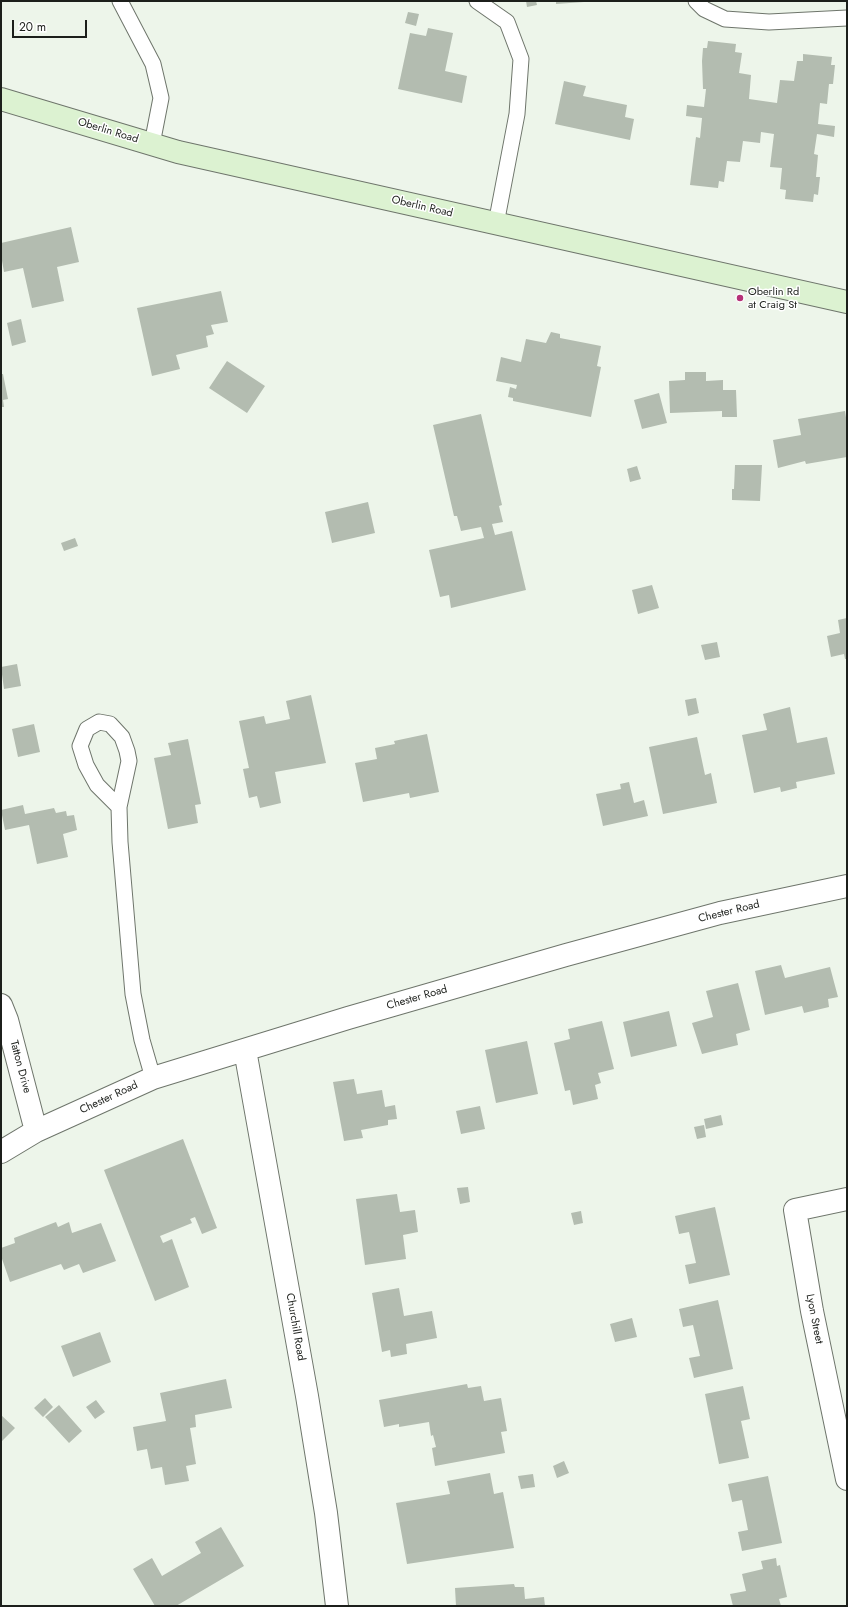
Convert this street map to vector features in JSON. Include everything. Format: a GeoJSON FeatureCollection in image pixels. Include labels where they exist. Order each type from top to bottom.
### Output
{"type":"FeatureCollection","features":[{"type":"Feature","properties":{"kind":"main road","name":"Oberlin Road"},"geometry":{"type":"LineString","coordinates":[[1,100],[178,152],[847,302]]}},
{"type":"Feature","properties":{"kind":"street","name":"Chester Road"},"geometry":{"type":"LineString","coordinates":[[1,1152],[36,1131],[153,1078],[363,1014],[720,913],[847,886]]}},
{"type":"Feature","properties":{"kind":"street","name":"Tatton Drive"},"geometry":{"type":"LineString","coordinates":[[1,1005],[7,1020],[36,1131]]}},
{"type":"Feature","properties":{"kind":"street","name":"Churchill Road"},"geometry":{"type":"LineString","coordinates":[[245,1050],[326,1513],[332,1603]]}},
{"type":"Feature","properties":{"kind":"street","name":"Lyon Street"},"geometry":{"type":"LineString","coordinates":[[847,1199],[795,1210],[812,1311],[847,1479]]}},
{"type":"Feature","properties":{"kind":"lane"},"geometry":{"type":"LineString","coordinates":[[120,1],[152,64],[161,98],[152,144]]}},
{"type":"Feature","properties":{"kind":"lane"},"geometry":{"type":"LineString","coordinates":[[477,1],[507,22],[521,58],[518,114],[496,224]]}},
{"type":"Feature","properties":{"kind":"lane"},"geometry":{"type":"LineString","coordinates":[[696,1],[704,9],[725,19],[768,22],[847,18]]}},
{"type":"Feature","properties":{"kind":"lane"},"geometry":{"type":"LineString","coordinates":[[119,807],[97,785],[86,765],[80,746],[87,729],[99,722],[110,724],[122,737],[127,751],[128,761],[119,807],[133,994],[142,1040],[153,1078]]}},
{"type":"Feature","properties":{"kind":"building"},"geometry":{"type":"Polygon","coordinates":[[[526,1],[536,1],[537,5],[527,7],[526,1]]]}},
{"type":"Feature","properties":{"kind":"building"},"geometry":{"type":"Polygon","coordinates":[[[556,1],[584,1],[584,2],[556,4],[556,1]]]}},
{"type":"Feature","properties":{"kind":"building"},"geometry":{"type":"Polygon","coordinates":[[[408,12],[419,14],[416,26],[405,23],[408,12]]]}},
{"type":"Feature","properties":{"kind":"building"},"geometry":{"type":"Polygon","coordinates":[[[428,28],[453,33],[445,71],[467,76],[462,103],[398,89],[410,33],[426,36],[428,28]]]}},
{"type":"Feature","properties":{"kind":"building"},"geometry":{"type":"Polygon","coordinates":[[[708,41],[736,44],[735,52],[742,53],[739,73],[751,75],[749,99],[777,103],[780,80],[794,81],[797,61],[803,61],[803,54],[832,57],[831,65],[835,65],[833,84],[829,84],[827,104],[820,103],[818,124],[835,126],[834,137],[817,134],[814,154],[818,155],[816,177],[820,177],[818,195],[814,194],[813,202],[785,199],[786,190],[780,189],[782,168],[770,167],[774,134],[761,132],[760,143],[743,141],[740,162],[727,161],[724,182],[719,181],[718,188],[690,185],[696,137],[700,138],[702,118],[686,116],[687,105],[704,107],[706,89],[703,89],[702,61],[703,48],[707,48],[708,41]]]}},
{"type":"Feature","properties":{"kind":"building"},"geometry":{"type":"Polygon","coordinates":[[[564,81],[586,86],[583,96],[627,105],[625,117],[634,119],[630,140],[555,124],[564,81]]]}},
{"type":"Feature","properties":{"kind":"building"},"geometry":{"type":"Polygon","coordinates":[[[71,227],[79,262],[57,267],[64,301],[32,308],[23,268],[4,272],[1,255],[1,243],[71,227]]]}},
{"type":"Feature","properties":{"kind":"building"},"geometry":{"type":"Polygon","coordinates":[[[221,291],[228,322],[211,325],[214,334],[206,336],[208,347],[176,355],[180,369],[152,376],[137,308],[221,291]]]}},
{"type":"Feature","properties":{"kind":"building"},"geometry":{"type":"Polygon","coordinates":[[[21,319],[26,342],[12,346],[7,323],[21,319]]]}},
{"type":"Feature","properties":{"kind":"building"},"geometry":{"type":"Polygon","coordinates":[[[551,332],[560,334],[560,338],[601,346],[597,366],[601,367],[591,417],[513,401],[513,398],[508,397],[510,387],[516,389],[517,385],[496,381],[501,357],[521,362],[526,339],[546,343],[551,332]]]}},
{"type":"Feature","properties":{"kind":"building"},"geometry":{"type":"Polygon","coordinates":[[[227,361],[265,386],[247,413],[209,388],[227,361]]]}},
{"type":"Feature","properties":{"kind":"building"},"geometry":{"type":"Polygon","coordinates":[[[685,372],[706,372],[706,381],[723,380],[723,390],[736,390],[737,417],[722,417],[722,411],[670,413],[669,381],[685,380],[685,372]]]}},
{"type":"Feature","properties":{"kind":"building"},"geometry":{"type":"Polygon","coordinates":[[[1,374],[3,374],[8,399],[3,400],[4,407],[1,407],[1,374]]]}},
{"type":"Feature","properties":{"kind":"building"},"geometry":{"type":"Polygon","coordinates":[[[659,393],[667,423],[642,429],[634,400],[659,393]]]}},
{"type":"Feature","properties":{"kind":"building"},"geometry":{"type":"Polygon","coordinates":[[[845,411],[847,424],[847,457],[806,464],[805,461],[778,468],[773,440],[801,435],[798,419],[845,411]]]}},
{"type":"Feature","properties":{"kind":"building"},"geometry":{"type":"Polygon","coordinates":[[[481,414],[502,505],[499,506],[503,522],[492,524],[495,535],[512,531],[526,590],[451,608],[449,595],[440,597],[429,550],[484,538],[481,527],[461,531],[457,516],[454,516],[433,425],[481,414]]]}},
{"type":"Feature","properties":{"kind":"building"},"geometry":{"type":"Polygon","coordinates":[[[735,465],[762,465],[760,501],[732,500],[735,465]]]}},
{"type":"Feature","properties":{"kind":"building"},"geometry":{"type":"Polygon","coordinates":[[[637,466],[641,479],[630,482],[627,469],[637,466]]]}},
{"type":"Feature","properties":{"kind":"building"},"geometry":{"type":"Polygon","coordinates":[[[368,502],[375,533],[332,543],[325,512],[368,502]]]}},
{"type":"Feature","properties":{"kind":"building"},"geometry":{"type":"Polygon","coordinates":[[[75,538],[78,546],[64,551],[61,543],[75,538]]]}},
{"type":"Feature","properties":{"kind":"building"},"geometry":{"type":"Polygon","coordinates":[[[652,585],[659,608],[638,614],[632,590],[652,585]]]}},
{"type":"Feature","properties":{"kind":"building"},"geometry":{"type":"Polygon","coordinates":[[[847,618],[847,659],[845,659],[844,654],[831,657],[827,636],[840,633],[838,620],[847,618]]]}},
{"type":"Feature","properties":{"kind":"building"},"geometry":{"type":"Polygon","coordinates":[[[717,642],[720,657],[705,660],[701,645],[717,642]]]}},
{"type":"Feature","properties":{"kind":"building"},"geometry":{"type":"Polygon","coordinates":[[[17,664],[21,686],[4,689],[1,667],[17,664]]]}},
{"type":"Feature","properties":{"kind":"building"},"geometry":{"type":"Polygon","coordinates":[[[311,695],[326,763],[275,772],[281,803],[260,808],[257,796],[249,798],[243,769],[249,768],[239,721],[264,716],[266,724],[290,719],[286,701],[311,695]]]}},
{"type":"Feature","properties":{"kind":"building"},"geometry":{"type":"Polygon","coordinates":[[[696,698],[699,713],[688,716],[685,700],[696,698]]]}},
{"type":"Feature","properties":{"kind":"building"},"geometry":{"type":"Polygon","coordinates":[[[790,707],[797,743],[827,737],[835,774],[796,782],[797,788],[781,792],[780,787],[754,793],[742,735],[767,730],[763,714],[790,707]]]}},
{"type":"Feature","properties":{"kind":"building"},"geometry":{"type":"Polygon","coordinates":[[[34,724],[40,752],[18,757],[12,729],[34,724]]]}},
{"type":"Feature","properties":{"kind":"building"},"geometry":{"type":"Polygon","coordinates":[[[427,734],[439,792],[410,798],[409,793],[363,802],[355,763],[377,759],[375,748],[395,744],[394,741],[427,734]]]}},
{"type":"Feature","properties":{"kind":"building"},"geometry":{"type":"Polygon","coordinates":[[[697,737],[705,775],[711,773],[717,803],[663,814],[649,747],[697,737]]]}},
{"type":"Feature","properties":{"kind":"building"},"geometry":{"type":"Polygon","coordinates":[[[188,739],[201,804],[195,805],[198,823],[168,829],[154,758],[171,755],[168,743],[188,739]]]}},
{"type":"Feature","properties":{"kind":"building"},"geometry":{"type":"Polygon","coordinates":[[[629,782],[634,803],[644,800],[648,816],[603,826],[596,794],[621,789],[620,784],[629,782]]]}},
{"type":"Feature","properties":{"kind":"building"},"geometry":{"type":"Polygon","coordinates":[[[23,805],[25,814],[54,808],[56,813],[66,811],[67,816],[74,815],[77,830],[63,834],[68,857],[37,864],[29,825],[5,830],[1,810],[23,805]]]}},
{"type":"Feature","properties":{"kind":"building"},"geometry":{"type":"Polygon","coordinates":[[[781,965],[785,978],[830,967],[838,997],[828,999],[829,1007],[804,1013],[802,1006],[765,1015],[755,971],[781,965]]]}},
{"type":"Feature","properties":{"kind":"building"},"geometry":{"type":"Polygon","coordinates":[[[738,983],[750,1030],[736,1034],[738,1045],[702,1054],[692,1023],[713,1017],[706,991],[738,983]]]}},
{"type":"Feature","properties":{"kind":"building"},"geometry":{"type":"Polygon","coordinates":[[[669,1011],[677,1046],[631,1057],[623,1022],[669,1011]]]}},
{"type":"Feature","properties":{"kind":"building"},"geometry":{"type":"Polygon","coordinates":[[[602,1021],[614,1069],[598,1073],[601,1083],[595,1085],[598,1099],[573,1105],[570,1090],[565,1091],[554,1043],[570,1039],[568,1029],[602,1021]]]}},
{"type":"Feature","properties":{"kind":"building"},"geometry":{"type":"Polygon","coordinates":[[[527,1041],[538,1094],[496,1103],[485,1050],[527,1041]]]}},
{"type":"Feature","properties":{"kind":"building"},"geometry":{"type":"Polygon","coordinates":[[[354,1079],[357,1094],[382,1090],[385,1107],[395,1105],[397,1119],[388,1120],[388,1125],[361,1130],[363,1138],[344,1141],[333,1082],[354,1079]]]}},
{"type":"Feature","properties":{"kind":"building"},"geometry":{"type":"Polygon","coordinates":[[[480,1106],[485,1129],[461,1134],[456,1111],[480,1106]]]}},
{"type":"Feature","properties":{"kind":"building"},"geometry":{"type":"Polygon","coordinates":[[[721,1115],[723,1125],[706,1129],[704,1119],[721,1115]]]}},
{"type":"Feature","properties":{"kind":"building"},"geometry":{"type":"Polygon","coordinates":[[[704,1125],[706,1137],[697,1139],[694,1127],[704,1125]]]}},
{"type":"Feature","properties":{"kind":"building"},"geometry":{"type":"Polygon","coordinates":[[[183,1139],[217,1228],[202,1234],[195,1217],[190,1219],[192,1223],[160,1236],[163,1243],[172,1239],[189,1287],[155,1301],[104,1170],[183,1139]]]}},
{"type":"Feature","properties":{"kind":"building"},"geometry":{"type":"Polygon","coordinates":[[[468,1187],[470,1202],[460,1204],[457,1188],[468,1187]]]}},
{"type":"Feature","properties":{"kind":"building"},"geometry":{"type":"Polygon","coordinates":[[[397,1194],[400,1212],[415,1210],[418,1232],[403,1235],[406,1259],[365,1265],[356,1199],[397,1194]]]}},
{"type":"Feature","properties":{"kind":"building"},"geometry":{"type":"Polygon","coordinates":[[[715,1207],[730,1275],[689,1284],[685,1265],[696,1263],[689,1232],[679,1234],[675,1216],[715,1207]]]}},
{"type":"Feature","properties":{"kind":"building"},"geometry":{"type":"Polygon","coordinates":[[[581,1211],[583,1223],[574,1225],[571,1213],[581,1211]]]}},
{"type":"Feature","properties":{"kind":"building"},"geometry":{"type":"Polygon","coordinates":[[[56,1222],[58,1227],[69,1222],[72,1233],[101,1223],[116,1261],[83,1273],[79,1264],[64,1270],[61,1264],[10,1282],[1,1256],[1,1248],[15,1243],[14,1238],[56,1222]]]}},
{"type":"Feature","properties":{"kind":"building"},"geometry":{"type":"Polygon","coordinates":[[[399,1288],[404,1316],[432,1311],[437,1338],[406,1344],[407,1354],[391,1357],[390,1350],[382,1352],[372,1293],[399,1288]]]}},
{"type":"Feature","properties":{"kind":"building"},"geometry":{"type":"Polygon","coordinates":[[[718,1300],[733,1369],[694,1378],[689,1358],[700,1356],[693,1325],[683,1327],[679,1309],[718,1300]]]}},
{"type":"Feature","properties":{"kind":"building"},"geometry":{"type":"Polygon","coordinates":[[[632,1318],[637,1337],[615,1342],[610,1324],[632,1318]]]}},
{"type":"Feature","properties":{"kind":"building"},"geometry":{"type":"Polygon","coordinates":[[[100,1332],[111,1362],[73,1377],[61,1346],[100,1332]]]}},
{"type":"Feature","properties":{"kind":"building"},"geometry":{"type":"Polygon","coordinates":[[[226,1379],[232,1408],[195,1415],[196,1427],[190,1428],[196,1464],[186,1466],[189,1481],[165,1485],[162,1467],[151,1469],[147,1449],[137,1451],[133,1427],[166,1421],[160,1393],[226,1379]]]}},
{"type":"Feature","properties":{"kind":"building"},"geometry":{"type":"Polygon","coordinates":[[[467,1384],[468,1388],[481,1386],[484,1401],[501,1398],[507,1431],[501,1432],[505,1453],[435,1466],[432,1448],[436,1447],[433,1435],[431,1436],[429,1422],[399,1427],[399,1424],[384,1427],[379,1400],[467,1384]]]}},
{"type":"Feature","properties":{"kind":"building"},"geometry":{"type":"Polygon","coordinates":[[[743,1386],[750,1419],[741,1421],[749,1458],[719,1464],[705,1394],[743,1386]]]}},
{"type":"Feature","properties":{"kind":"building"},"geometry":{"type":"Polygon","coordinates":[[[45,1398],[53,1407],[43,1417],[34,1408],[45,1398]]]}},
{"type":"Feature","properties":{"kind":"building"},"geometry":{"type":"Polygon","coordinates":[[[96,1400],[105,1412],[95,1419],[86,1407],[96,1400]]]}},
{"type":"Feature","properties":{"kind":"building"},"geometry":{"type":"Polygon","coordinates":[[[59,1405],[82,1431],[69,1443],[45,1417],[59,1405]]]}},
{"type":"Feature","properties":{"kind":"building"},"geometry":{"type":"Polygon","coordinates":[[[1,1415],[15,1428],[1,1442],[1,1415]]]}},
{"type":"Feature","properties":{"kind":"building"},"geometry":{"type":"Polygon","coordinates":[[[564,1461],[569,1473],[557,1478],[553,1466],[564,1461]]]}},
{"type":"Feature","properties":{"kind":"building"},"geometry":{"type":"Polygon","coordinates":[[[490,1473],[494,1494],[503,1492],[514,1548],[407,1564],[396,1503],[450,1494],[447,1481],[490,1473]]]}},
{"type":"Feature","properties":{"kind":"building"},"geometry":{"type":"Polygon","coordinates":[[[533,1474],[535,1487],[521,1489],[518,1476],[533,1474]]]}},
{"type":"Feature","properties":{"kind":"building"},"geometry":{"type":"Polygon","coordinates":[[[768,1476],[782,1543],[742,1551],[738,1532],[748,1530],[742,1500],[732,1502],[728,1484],[768,1476]]]}},
{"type":"Feature","properties":{"kind":"building"},"geometry":{"type":"Polygon","coordinates":[[[221,1527],[244,1566],[176,1606],[155,1606],[133,1569],[152,1558],[162,1576],[201,1553],[195,1542],[221,1527]]]}},
{"type":"Feature","properties":{"kind":"building"},"geometry":{"type":"Polygon","coordinates":[[[776,1558],[777,1566],[780,1565],[787,1597],[779,1599],[781,1606],[733,1606],[730,1594],[746,1591],[742,1574],[763,1569],[761,1561],[776,1558]]]}},
{"type":"Feature","properties":{"kind":"building"},"geometry":{"type":"Polygon","coordinates":[[[514,1584],[515,1587],[524,1587],[525,1599],[544,1597],[545,1606],[456,1606],[455,1588],[514,1584]]]}},
{"type":"Feature","properties":{"kind":"place","name":"Oberlin Rd at Craig St"},"geometry":{"type":"Point","coordinates":[740,298]}}]}
